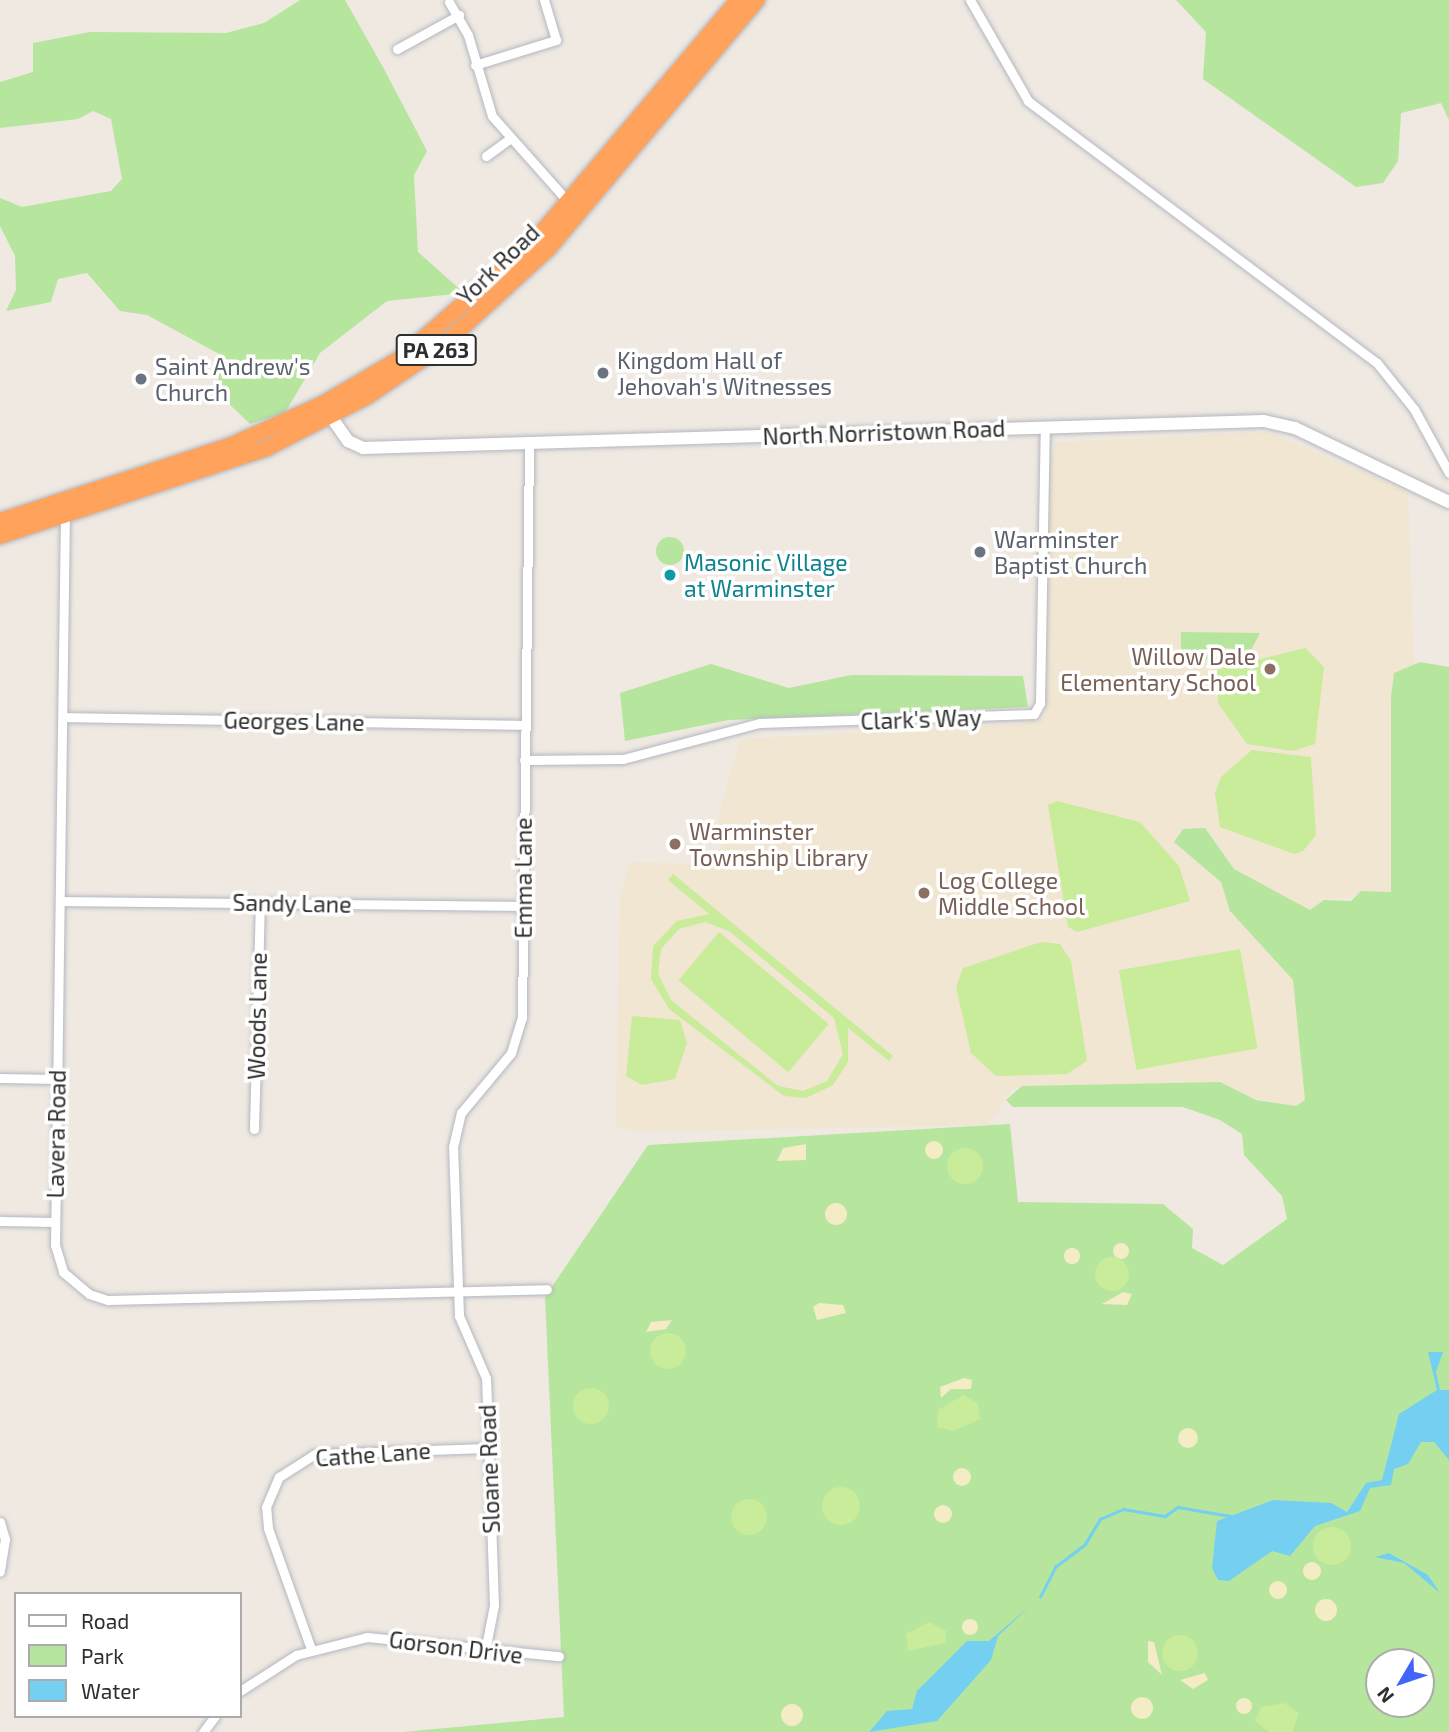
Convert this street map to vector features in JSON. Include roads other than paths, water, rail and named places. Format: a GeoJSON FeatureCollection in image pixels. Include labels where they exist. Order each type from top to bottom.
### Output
{"type":"FeatureCollection","features":[{"type":"Feature","properties":{"kind":"highway","name":"York Road"},"geometry":{"type":"LineString","coordinates":[[574,208],[738,0]]}},
{"type":"Feature","properties":{"kind":"highway","name":"York Road"},"geometry":{"type":"LineString","coordinates":[[0,521],[65,508],[233,461],[326,411],[456,334],[574,208],[757,0]]}},
{"type":"Feature","properties":{"kind":"highway","name":"York Road"},"geometry":{"type":"LineString","coordinates":[[0,536],[65,508]]}},
{"type":"Feature","properties":{"kind":"street"},"geometry":{"type":"LineString","coordinates":[[437,0],[451,1],[459,16],[492,116],[508,140],[574,208]]}},
{"type":"Feature","properties":{"kind":"street"},"geometry":{"type":"LineString","coordinates":[[475,65],[556,40],[544,0]]}},
{"type":"Feature","properties":{"kind":"street"},"geometry":{"type":"LineString","coordinates":[[970,0],[1028,101],[1377,363],[1414,409],[1449,474]]}},
{"type":"Feature","properties":{"kind":"street"},"geometry":{"type":"LineString","coordinates":[[397,49],[459,16]]}},
{"type":"Feature","properties":{"kind":"street"},"geometry":{"type":"LineString","coordinates":[[486,156],[508,140]]}},
{"type":"Feature","properties":{"kind":"street","name":"North Norristown Road"},"geometry":{"type":"LineString","coordinates":[[326,411],[348,441],[363,448],[1045,428],[1280,424],[1449,502]]}},
{"type":"Feature","properties":{"kind":"street","name":"Clark's Way"},"geometry":{"type":"LineString","coordinates":[[524,760],[623,759],[759,723],[1034,714],[1040,703],[1045,428]]}},
{"type":"Feature","properties":{"kind":"street","name":"Emma Lane"},"geometry":{"type":"LineString","coordinates":[[458,1291],[454,1135],[461,1113],[518,1039],[523,906],[529,443]]}},
{"type":"Feature","properties":{"kind":"street","name":"Lavera Road"},"geometry":{"type":"LineString","coordinates":[[65,508],[55,1222],[63,1272],[89,1294],[107,1300],[547,1289]]}},
{"type":"Feature","properties":{"kind":"street","name":"Georges Lane"},"geometry":{"type":"LineString","coordinates":[[64,717],[524,725]]}},
{"type":"Feature","properties":{"kind":"street","name":"Sandy Lane"},"geometry":{"type":"LineString","coordinates":[[60,901],[523,906]]}},
{"type":"Feature","properties":{"kind":"street","name":"Woods Lane"},"geometry":{"type":"LineString","coordinates":[[254,1129],[260,903]]}},
{"type":"Feature","properties":{"kind":"street"},"geometry":{"type":"LineString","coordinates":[[0,1078],[57,1079]]}},
{"type":"Feature","properties":{"kind":"street"},"geometry":{"type":"LineString","coordinates":[[0,1221],[55,1222]]}},
{"type":"Feature","properties":{"kind":"street","name":"Sloane Road"},"geometry":{"type":"LineString","coordinates":[[458,1291],[459,1316],[486,1378],[494,1605],[485,1651]]}},
{"type":"Feature","properties":{"kind":"street","name":"Cathe Lane"},"geometry":{"type":"LineString","coordinates":[[311,1649],[268,1528],[266,1507],[278,1476],[315,1454],[488,1448]]}},
{"type":"Feature","properties":{"kind":"street"},"geometry":{"type":"LineString","coordinates":[[0,1522],[5,1539],[0,1572]]}},
{"type":"Feature","properties":{"kind":"street","name":"Gorson Drive"},"geometry":{"type":"LineString","coordinates":[[242,1690],[311,1649],[386,1636],[485,1651],[559,1656]]}},
{"type":"Feature","properties":{"kind":"water"},"geometry":{"type":"Polygon","coordinates":[[[1428,1352],[1443,1352],[1436,1372],[1440,1390],[1449,1390],[1449,1460],[1434,1442],[1421,1442],[1408,1464],[1394,1469],[1391,1485],[1370,1488],[1360,1511],[1315,1526],[1290,1556],[1272,1551],[1229,1581],[1218,1580],[1212,1568],[1217,1521],[1273,1500],[1331,1503],[1347,1512],[1366,1483],[1382,1480],[1399,1414],[1437,1390],[1428,1352]]]}},
{"type":"Feature","properties":{"kind":"water"},"geometry":{"type":"Polygon","coordinates":[[[1389,1553],[1428,1575],[1440,1593],[1404,1563],[1375,1557],[1389,1553]]]}},
{"type":"Feature","properties":{"kind":"water"},"geometry":{"type":"Polygon","coordinates":[[[1030,1606],[998,1636],[991,1660],[937,1721],[869,1732],[887,1711],[912,1709],[917,1691],[967,1641],[989,1641],[1030,1606]]]}},
{"type":"Feature","properties":{"kind":"waterway"},"geometry":{"type":"LineString","coordinates":[[1040,1597],[1055,1567],[1085,1544],[1100,1519],[1124,1509],[1165,1516],[1178,1507],[1230,1516]]}},
{"type":"Feature","properties":{"kind":"place","name":"Kingdom Hall of Jehovah's Witnesses"},"geometry":{"type":"Point","coordinates":[603,373]}},
{"type":"Feature","properties":{"kind":"place","name":"Saint Andrew's Church"},"geometry":{"type":"Point","coordinates":[141,379]}},
{"type":"Feature","properties":{"kind":"place","name":"Warminster Baptist Church"},"geometry":{"type":"Point","coordinates":[980,552]}},
{"type":"Feature","properties":{"kind":"place","name":"Masonic Village at Warminster"},"geometry":{"type":"Point","coordinates":[670,575]}},
{"type":"Feature","properties":{"kind":"place","name":"Willow Dale Elementary School"},"geometry":{"type":"Point","coordinates":[1270,669]}},
{"type":"Feature","properties":{"kind":"place","name":"Warminster Township Library"},"geometry":{"type":"Point","coordinates":[675,844]}},
{"type":"Feature","properties":{"kind":"place","name":"Log College Middle School"},"geometry":{"type":"Point","coordinates":[924,893]}}]}
